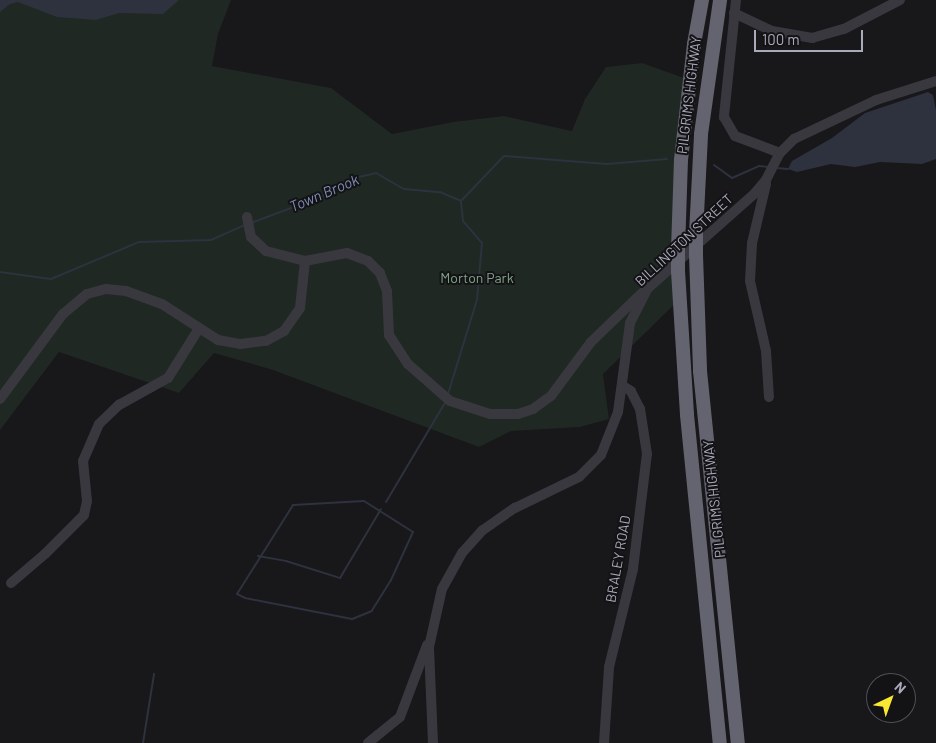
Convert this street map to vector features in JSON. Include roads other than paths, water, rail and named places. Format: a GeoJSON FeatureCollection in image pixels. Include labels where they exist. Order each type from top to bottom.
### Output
{"type":"FeatureCollection","features":[{"type":"Feature","properties":{"kind":"highway","name":"PILGRIMS HIGHWAY"},"geometry":{"type":"LineString","coordinates":[[702,0],[694,44],[681,160],[678,271],[687,414],[720,743]]}},
{"type":"Feature","properties":{"kind":"highway","name":"PILGRIMS HIGHWAY"},"geometry":{"type":"LineString","coordinates":[[720,0],[701,134],[696,255],[700,370],[738,743]]}},
{"type":"Feature","properties":{"kind":"street"},"geometry":{"type":"LineString","coordinates":[[736,0],[724,117],[736,136],[778,156],[810,129],[891,94],[936,82]]}},
{"type":"Feature","properties":{"kind":"street"},"geometry":{"type":"LineString","coordinates":[[734,13],[772,31],[812,38],[844,29],[900,0]]}},
{"type":"Feature","properties":{"kind":"street","name":"BILLINGTON STREET"},"geometry":{"type":"LineString","coordinates":[[434,743],[429,640],[442,589],[469,544],[499,519],[570,483],[595,463],[610,439],[623,386],[628,332],[647,289],[768,177],[778,156]]}},
{"type":"Feature","properties":{"kind":"street"},"geometry":{"type":"LineString","coordinates":[[768,177],[752,243],[750,281],[766,351],[769,397]]}},
{"type":"Feature","properties":{"kind":"street"},"geometry":{"type":"LineString","coordinates":[[247,217],[248,228],[254,241],[266,250],[305,262],[347,253],[363,257],[374,266],[389,299],[389,336],[393,344],[441,396],[450,402],[500,415],[532,409],[562,386],[591,342],[647,289]]}},
{"type":"Feature","properties":{"kind":"street"},"geometry":{"type":"LineString","coordinates":[[0,399],[63,314],[94,291],[111,289],[140,295],[170,310],[198,330],[218,340],[233,343],[266,341],[276,338],[300,308],[305,262]]}},
{"type":"Feature","properties":{"kind":"street"},"geometry":{"type":"LineString","coordinates":[[11,583],[45,554],[84,515],[87,501],[83,461],[99,424],[119,405],[168,378],[198,330]]}},
{"type":"Feature","properties":{"kind":"street","name":"BRALEY ROAD"},"geometry":{"type":"LineString","coordinates":[[604,743],[609,667],[633,569],[647,454],[640,409],[631,391],[623,386]]}},
{"type":"Feature","properties":{"kind":"street"},"geometry":{"type":"LineString","coordinates":[[368,743],[400,717],[417,666],[429,640]]}},
{"type":"Feature","properties":{"kind":"water"},"geometry":{"type":"Polygon","coordinates":[[[0,0],[179,0],[163,14],[119,13],[96,20],[57,17],[18,2],[10,4],[0,12],[0,0]]]}},
{"type":"Feature","properties":{"kind":"water"},"geometry":{"type":"Polygon","coordinates":[[[928,92],[933,95],[936,110],[936,159],[922,164],[880,162],[855,167],[831,164],[797,172],[788,169],[792,161],[832,138],[865,113],[928,92]]]}},
{"type":"Feature","properties":{"kind":"waterway","name":"Town Brook"},"geometry":{"type":"LineString","coordinates":[[251,223],[328,194],[350,179],[376,173],[404,189],[440,192],[461,201],[504,156],[607,164],[667,159]]}},
{"type":"Feature","properties":{"kind":"waterway","name":"Town Brook"},"geometry":{"type":"LineString","coordinates":[[714,165],[732,178],[759,166],[768,167]]}},
{"type":"Feature","properties":{"kind":"waterway","name":"Town Brook"},"geometry":{"type":"LineString","coordinates":[[777,168],[788,169]]}},
{"type":"Feature","properties":{"kind":"waterway"},"geometry":{"type":"LineString","coordinates":[[448,394],[477,300],[482,243],[463,221],[461,201]]}},
{"type":"Feature","properties":{"kind":"waterway","name":"Town Brook"},"geometry":{"type":"LineString","coordinates":[[0,272],[51,279],[139,242],[211,240],[244,225]]}},
{"type":"Feature","properties":{"kind":"waterway"},"geometry":{"type":"LineString","coordinates":[[386,502],[446,401]]}},
{"type":"Feature","properties":{"kind":"waterway"},"geometry":{"type":"LineString","coordinates":[[364,501],[413,532],[391,580],[372,611],[352,619],[245,598],[237,594],[293,505],[364,501]]}},
{"type":"Feature","properties":{"kind":"waterway"},"geometry":{"type":"LineString","coordinates":[[258,556],[286,561],[340,578],[381,509]]}},
{"type":"Feature","properties":{"kind":"waterway"},"geometry":{"type":"LineString","coordinates":[[143,743],[154,674]]}},
{"type":"Feature","properties":{"kind":"park label","name":"Morton Park"},"geometry":{"type":"Point","coordinates":[477,278]}}]}
